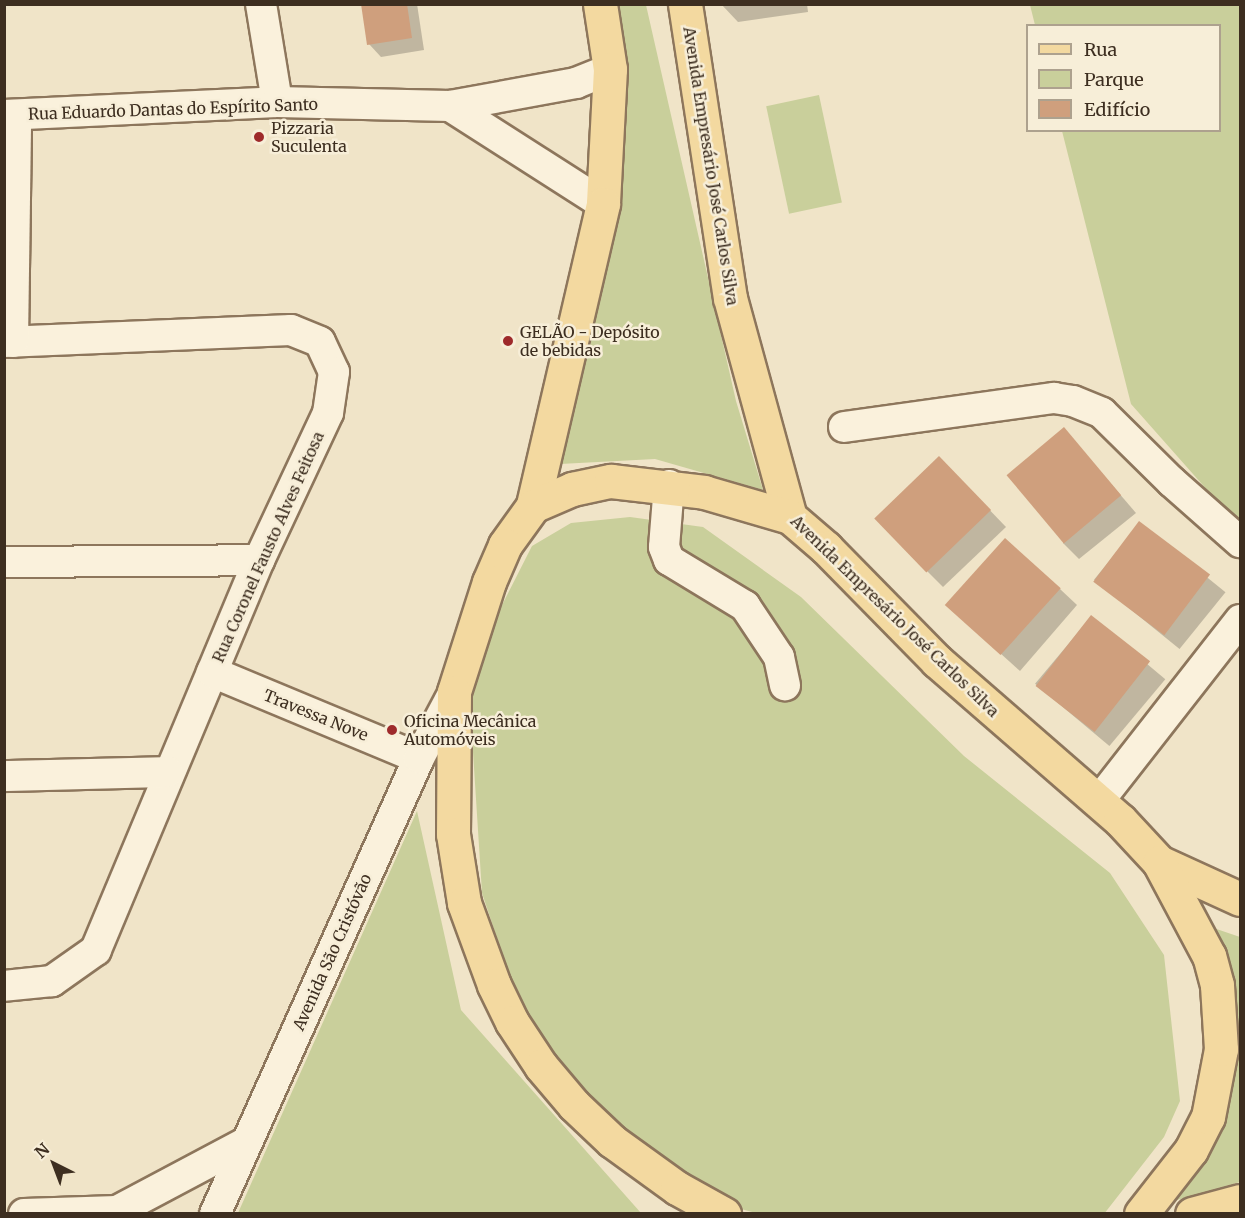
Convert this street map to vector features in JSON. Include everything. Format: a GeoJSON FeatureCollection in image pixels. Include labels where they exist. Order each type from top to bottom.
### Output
{"type":"FeatureCollection","features":[{"type":"Feature","properties":{"kind":"main road"},"geometry":{"type":"LineString","coordinates":[[600,4],[610,69],[603,204],[533,506],[505,545],[489,582],[454,692],[453,834],[464,903],[512,1022],[574,1106],[612,1141],[677,1188],[724,1214]]}},
{"type":"Feature","properties":{"kind":"main road","name":"Avenida Empresário José Carlos Silva"},"geometry":{"type":"LineString","coordinates":[[685,4],[730,298],[790,517],[826,548],[937,661],[1098,802],[1159,862],[1240,899]]}},
{"type":"Feature","properties":{"kind":"main road"},"geometry":{"type":"LineString","coordinates":[[533,506],[572,489],[611,481],[669,486],[790,517]]}},
{"type":"Feature","properties":{"kind":"main road"},"geometry":{"type":"LineString","coordinates":[[1141,1214],[1191,1150],[1208,1117],[1221,1049],[1217,985],[1209,956],[1159,862]]}},
{"type":"Feature","properties":{"kind":"main road"},"geometry":{"type":"LineString","coordinates":[[1192,1214],[1240,1201]]}},
{"type":"Feature","properties":{"kind":"street"},"geometry":{"type":"LineString","coordinates":[[261,4],[277,102]]}},
{"type":"Feature","properties":{"kind":"street","name":"Rua Eduardo Dantas do Espírito Santo"},"geometry":{"type":"LineString","coordinates":[[10,115],[277,102],[450,106],[576,84],[610,69]]}},
{"type":"Feature","properties":{"kind":"street"},"geometry":{"type":"LineString","coordinates":[[450,106],[603,204]]}},
{"type":"Feature","properties":{"kind":"street"},"geometry":{"type":"LineString","coordinates":[[9,342],[10,115]]}},
{"type":"Feature","properties":{"kind":"street","name":"Rua Coronel Fausto Alves Feitosa"},"geometry":{"type":"LineString","coordinates":[[4,986],[52,981],[96,950],[168,772],[259,560],[328,413],[334,372],[320,342],[291,330],[9,342]]}},
{"type":"Feature","properties":{"kind":"street"},"geometry":{"type":"LineString","coordinates":[[844,427],[1054,398],[1073,401],[1102,413],[1172,482],[1240,542]]}},
{"type":"Feature","properties":{"kind":"street"},"geometry":{"type":"LineString","coordinates":[[669,486],[664,547],[669,560],[745,606],[779,657],[785,686]]}},
{"type":"Feature","properties":{"kind":"street"},"geometry":{"type":"LineString","coordinates":[[4,562],[259,560]]}},
{"type":"Feature","properties":{"kind":"street"},"geometry":{"type":"LineString","coordinates":[[1098,802],[1240,620]]}},
{"type":"Feature","properties":{"kind":"street","name":"Travessa Nove"},"geometry":{"type":"LineString","coordinates":[[212,672],[419,758]]}},
{"type":"Feature","properties":{"kind":"street","name":"Avenida São Cristóvão"},"geometry":{"type":"LineString","coordinates":[[215,1214],[419,758],[454,692]]}},
{"type":"Feature","properties":{"kind":"street"},"geometry":{"type":"LineString","coordinates":[[4,776],[168,772]]}},
{"type":"Feature","properties":{"kind":"street"},"geometry":{"type":"LineString","coordinates":[[24,1214],[117,1211],[245,1143]]}},
{"type":"Feature","properties":{"kind":"green space"},"geometry":{"type":"Polygon","coordinates":[[[614,5],[646,5],[736,401],[763,490],[655,459],[560,464],[614,5]]]}},
{"type":"Feature","properties":{"kind":"green space"},"geometry":{"type":"Polygon","coordinates":[[[1030,5],[1240,5],[1240,520],[1224,509],[1131,404],[1062,132],[1221,132],[1221,24],[1035,24],[1030,5]]]}},
{"type":"Feature","properties":{"kind":"green space"},"geometry":{"type":"Polygon","coordinates":[[[819,95],[842,203],[789,214],[766,106],[819,95]]]}},
{"type":"Feature","properties":{"kind":"green space"},"geometry":{"type":"Polygon","coordinates":[[[630,517],[703,527],[801,597],[964,756],[1110,873],[1164,955],[1180,1101],[1164,1137],[1104,1214],[756,1213],[741,1209],[634,1148],[557,1068],[514,989],[482,893],[470,705],[497,615],[532,546],[571,523],[630,517]]]}},
{"type":"Feature","properties":{"kind":"green space"},"geometry":{"type":"Polygon","coordinates":[[[417,811],[461,1010],[641,1213],[238,1213],[417,811]]]}},
{"type":"Feature","properties":{"kind":"green space"},"geometry":{"type":"Polygon","coordinates":[[[1193,921],[1240,937],[1240,1182],[1170,1202],[1221,1097],[1193,921]]]}},
{"type":"Feature","properties":{"kind":"building"},"geometry":{"type":"Polygon","coordinates":[[[361,4],[407,4],[412,38],[367,45],[361,4]]]}},
{"type":"Feature","properties":{"kind":"building"},"geometry":{"type":"Polygon","coordinates":[[[1064,427],[1121,495],[1064,543],[1007,475],[1064,427]]]}},
{"type":"Feature","properties":{"kind":"building"},"geometry":{"type":"Polygon","coordinates":[[[939,456],[991,510],[926,572],[874,519],[939,456]]]}},
{"type":"Feature","properties":{"kind":"building"},"geometry":{"type":"Polygon","coordinates":[[[1139,521],[1210,575],[1164,635],[1093,582],[1139,521]]]}},
{"type":"Feature","properties":{"kind":"building"},"geometry":{"type":"Polygon","coordinates":[[[1005,538],[1061,588],[1001,655],[945,605],[1005,538]]]}},
{"type":"Feature","properties":{"kind":"building"},"geometry":{"type":"Polygon","coordinates":[[[1091,615],[1150,661],[1095,732],[1036,686],[1091,615]]]}},
{"type":"Feature","properties":{"kind":"place","name":"Pizzaria Suculenta"},"geometry":{"type":"Point","coordinates":[259,137]}},
{"type":"Feature","properties":{"kind":"place","name":"GELÃO - Depósito de bebidas"},"geometry":{"type":"Point","coordinates":[508,341]}},
{"type":"Feature","properties":{"kind":"place","name":"Oficina Mecânica Automóveis"},"geometry":{"type":"Point","coordinates":[392,730]}}]}
